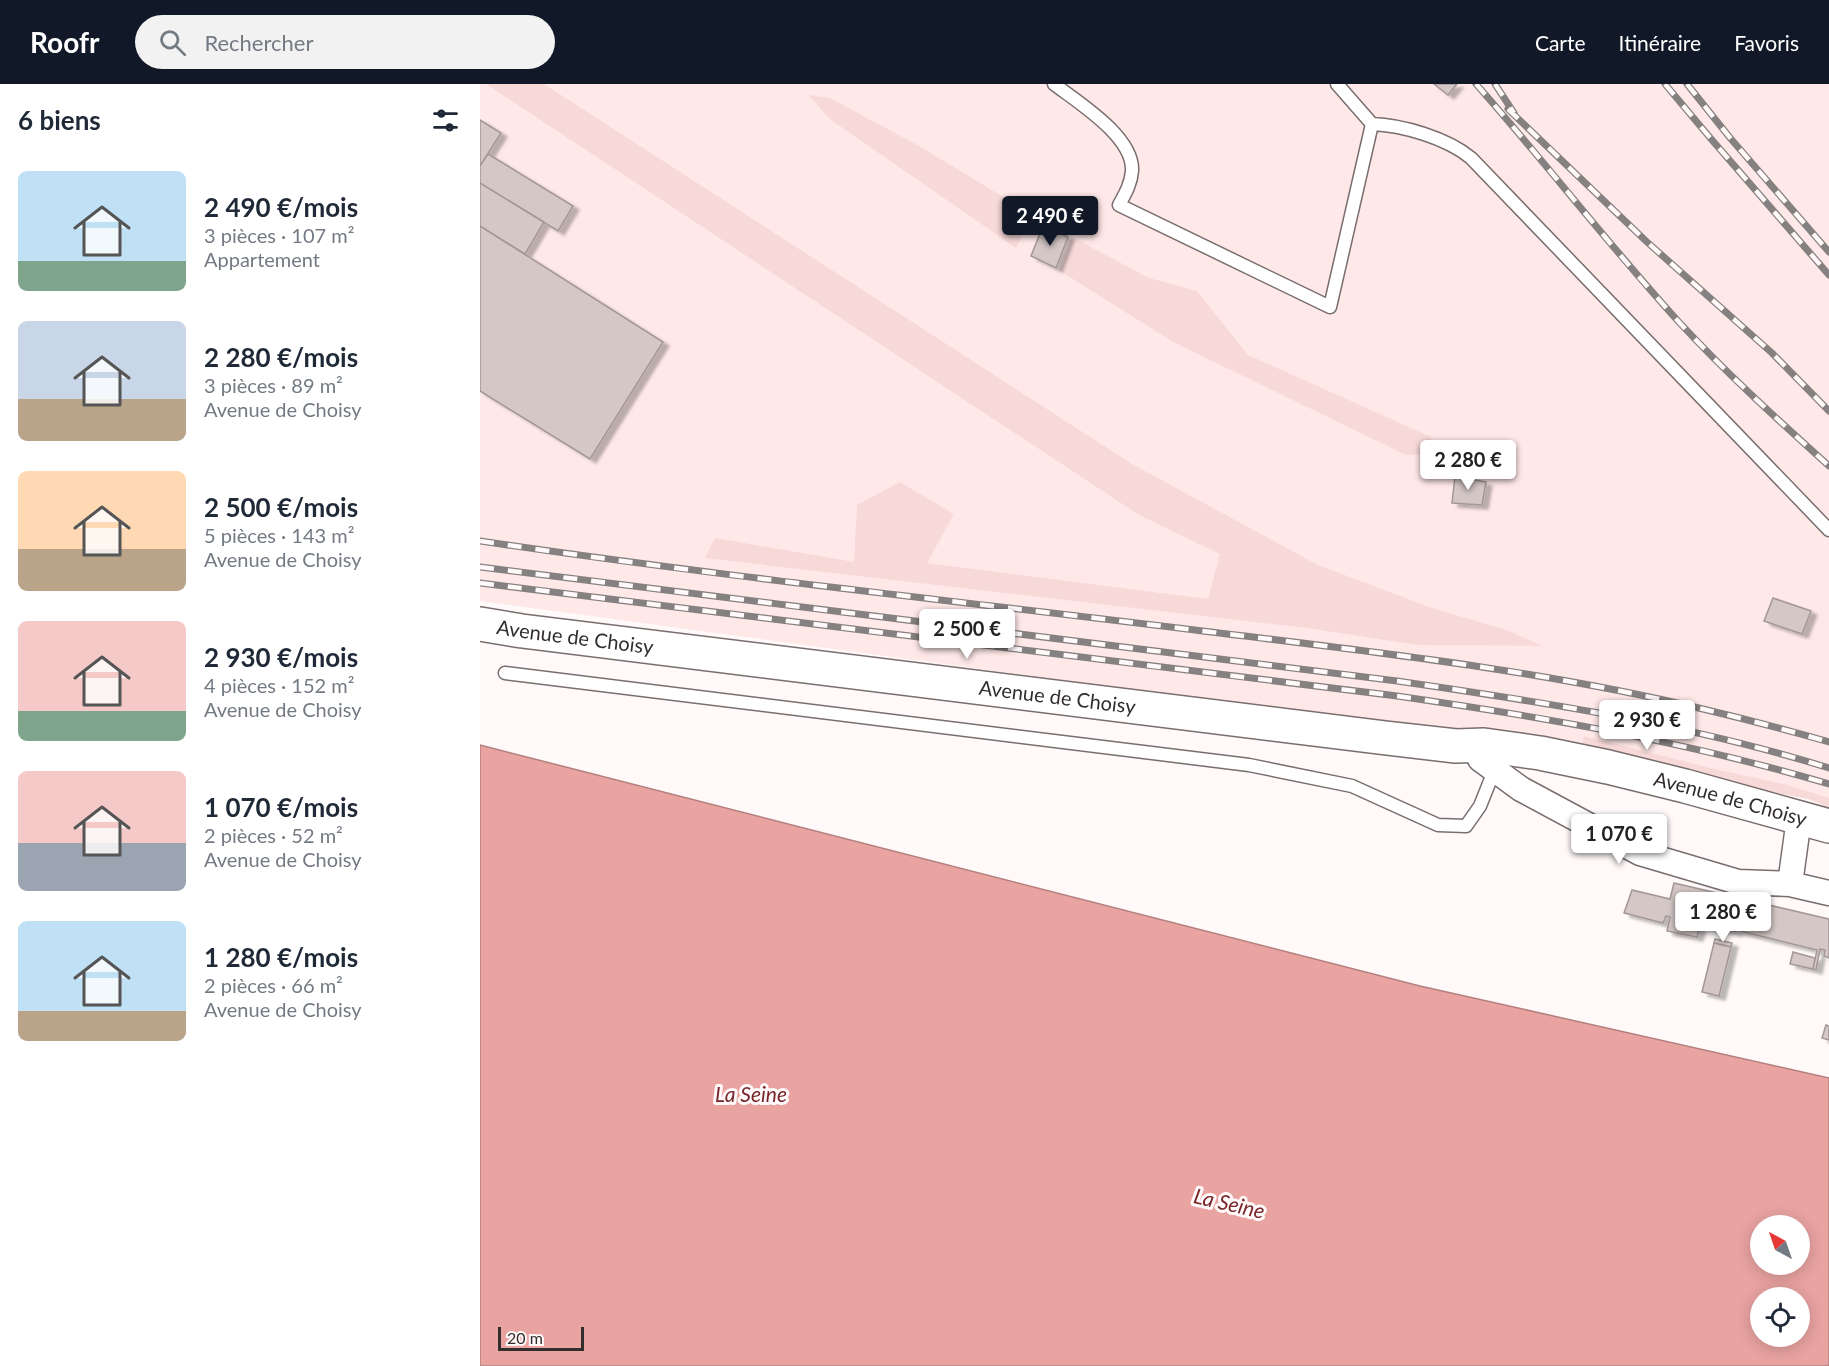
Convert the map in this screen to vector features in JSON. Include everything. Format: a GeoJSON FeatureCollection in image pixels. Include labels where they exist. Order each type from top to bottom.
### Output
{"type":"FeatureCollection","features":[{"type":"Feature","properties":{"kind":"main road","name":"Avenue de Choisy"},"geometry":{"type":"LineString","coordinates":[[480,624],[1477,759],[1484,745],[1540,753],[1685,786],[1810,826],[1829,843]]}},
{"type":"Feature","properties":{"kind":"street"},"geometry":{"type":"LineString","coordinates":[[1477,759],[1521,789],[1640,853],[1738,882],[1790,884],[1829,893]]}},
{"type":"Feature","properties":{"kind":"street"},"geometry":{"type":"LineString","coordinates":[[1790,884],[1810,826]]}},
{"type":"Feature","properties":{"kind":"lane"},"geometry":{"type":"LineString","coordinates":[[1054,84],[1112,130],[1127,148],[1132,168],[1129,186],[1119,206],[1330,307],[1372,124]]}},
{"type":"Feature","properties":{"kind":"lane"},"geometry":{"type":"LineString","coordinates":[[1337,84],[1372,124],[1388,125],[1445,141],[1461,149],[1471,158],[1829,530]]}},
{"type":"Feature","properties":{"kind":"lane"},"geometry":{"type":"LineString","coordinates":[[505,673],[1249,765],[1352,786],[1438,825],[1466,826],[1480,806],[1477,759]]}},
{"type":"Feature","properties":{"kind":"shaded area"},"geometry":{"type":"Polygon","coordinates":[[[480,84],[1829,84],[1829,807],[1808,799],[1543,746],[1456,746],[1135,690],[480,601],[480,84]]]}},
{"type":"Feature","properties":{"kind":"shaded area"},"geometry":{"type":"Polygon","coordinates":[[[486,84],[544,84],[1132,464],[1318,565],[1432,608],[1507,630],[1542,646],[1418,645],[1307,628],[705,558],[715,538],[854,562],[857,505],[900,482],[954,514],[927,563],[1208,599],[1220,554],[1139,515],[486,84]]]}},
{"type":"Feature","properties":{"kind":"shaded area"},"geometry":{"type":"Polygon","coordinates":[[[808,95],[830,98],[921,147],[1033,215],[1016,248],[831,120],[808,95]]]}},
{"type":"Feature","properties":{"kind":"shaded area"},"geometry":{"type":"Polygon","coordinates":[[[1072,237],[1149,278],[1197,291],[1248,355],[1431,437],[1432,454],[1406,455],[1173,342],[1060,271],[1072,237]]]}},
{"type":"Feature","properties":{"kind":"shaded area"},"geometry":{"type":"Polygon","coordinates":[[[1584,736],[1784,784],[1829,798],[1829,807],[1808,799],[1581,753],[1584,736]]]}},
{"type":"Feature","properties":{"kind":"water","name":"La Seine"},"geometry":{"type":"Polygon","coordinates":[[[480,745],[1420,986],[1829,1078],[1829,1366],[480,1366],[480,745]]]}},
{"type":"Feature","properties":{"kind":"building"},"geometry":{"type":"Polygon","coordinates":[[[1434,84],[1457,84],[1448,95],[1434,84]]]}},
{"type":"Feature","properties":{"kind":"building"},"geometry":{"type":"Polygon","coordinates":[[[480,120],[501,133],[480,166],[480,120]]]}},
{"type":"Feature","properties":{"kind":"building"},"geometry":{"type":"Polygon","coordinates":[[[488,154],[573,206],[558,231],[480,183],[480,166],[488,154]]]}},
{"type":"Feature","properties":{"kind":"building"},"geometry":{"type":"Polygon","coordinates":[[[480,183],[544,222],[525,254],[480,226],[480,183]]]}},
{"type":"Feature","properties":{"kind":"building"},"geometry":{"type":"Polygon","coordinates":[[[480,226],[663,342],[590,459],[480,391],[480,226]]]}},
{"type":"Feature","properties":{"kind":"building"},"geometry":{"type":"Polygon","coordinates":[[[1043,226],[1068,237],[1056,268],[1031,256],[1043,226]]]}},
{"type":"Feature","properties":{"kind":"building"},"geometry":{"type":"Polygon","coordinates":[[[1455,476],[1486,482],[1482,505],[1452,503],[1455,476]]]}},
{"type":"Feature","properties":{"kind":"building"},"geometry":{"type":"Polygon","coordinates":[[[1773,598],[1811,611],[1802,634],[1764,621],[1773,598]]]}},
{"type":"Feature","properties":{"kind":"building"},"geometry":{"type":"Polygon","coordinates":[[[1674,883],[1829,919],[1829,958],[1824,956],[1825,950],[1820,949],[1816,970],[1813,969],[1817,950],[1736,930],[1736,932],[1700,924],[1697,937],[1667,931],[1670,917],[1666,916],[1663,923],[1624,913],[1632,890],[1670,899],[1674,883]]]}},
{"type":"Feature","properties":{"kind":"building"},"geometry":{"type":"Polygon","coordinates":[[[1715,939],[1732,943],[1731,947],[1714,943],[1715,939]]]}},
{"type":"Feature","properties":{"kind":"building"},"geometry":{"type":"Polygon","coordinates":[[[1714,943],[1731,947],[1719,996],[1702,992],[1714,943]]]}},
{"type":"Feature","properties":{"kind":"building"},"geometry":{"type":"Polygon","coordinates":[[[1793,952],[1815,958],[1813,969],[1790,964],[1793,952]]]}},
{"type":"Feature","properties":{"kind":"building"},"geometry":{"type":"Polygon","coordinates":[[[1826,1025],[1829,1026],[1829,1040],[1822,1038],[1826,1025]]]}},
{"type":"Feature","properties":{"kind":"railway"},"geometry":{"type":"LineString","coordinates":[[1476,84],[1678,321],[1733,377],[1829,466]]}},
{"type":"Feature","properties":{"kind":"railway"},"geometry":{"type":"LineString","coordinates":[[1495,84],[1514,113]]}},
{"type":"Feature","properties":{"kind":"railway"},"geometry":{"type":"LineString","coordinates":[[1665,84],[1829,275]]}},
{"type":"Feature","properties":{"kind":"railway"},"geometry":{"type":"LineString","coordinates":[[1687,84],[1731,139],[1829,252]]}},
{"type":"Feature","properties":{"kind":"railway"},"geometry":{"type":"LineString","coordinates":[[1508,109],[1647,242],[1772,353],[1829,411]]}},
{"type":"Feature","properties":{"kind":"railway"},"geometry":{"type":"LineString","coordinates":[[480,541],[748,577],[1450,662],[1640,695],[1829,742]]}},
{"type":"Feature","properties":{"kind":"railway"},"geometry":{"type":"LineString","coordinates":[[480,567],[1451,689],[1560,706],[1669,727],[1776,752],[1829,768]]}},
{"type":"Feature","properties":{"kind":"railway"},"geometry":{"type":"LineString","coordinates":[[480,583],[1452,704],[1669,743],[1829,784]]}}]}
